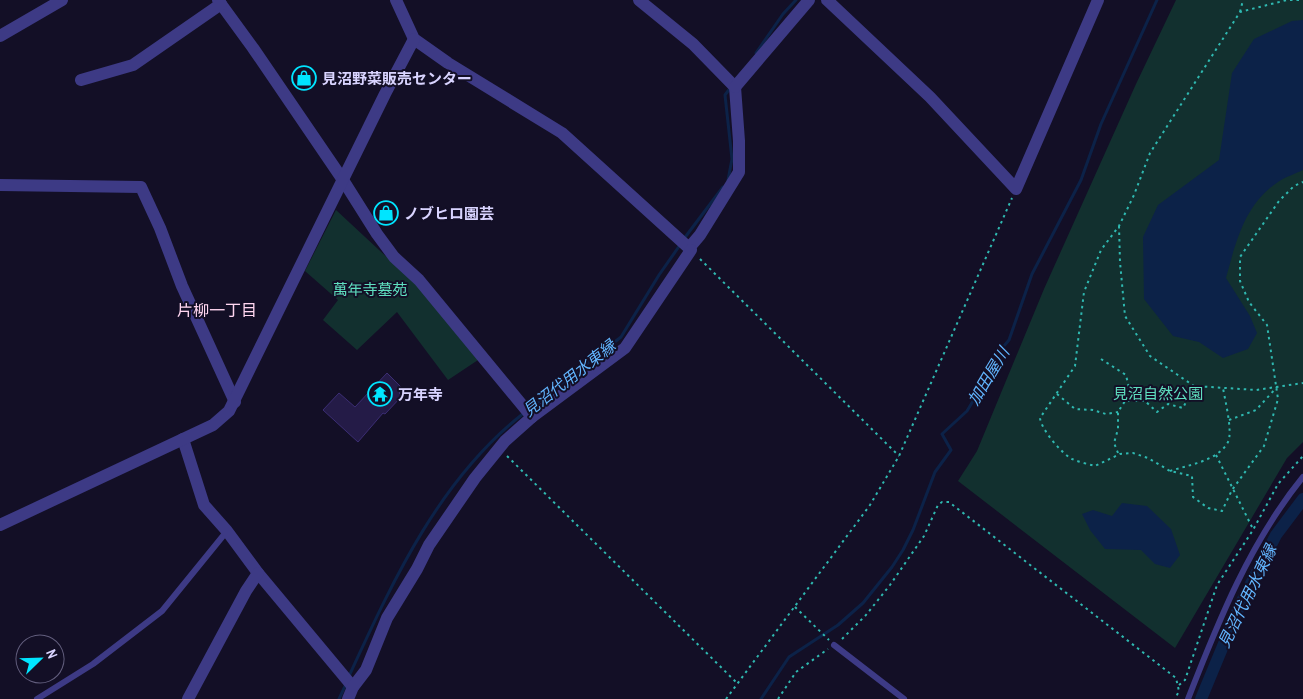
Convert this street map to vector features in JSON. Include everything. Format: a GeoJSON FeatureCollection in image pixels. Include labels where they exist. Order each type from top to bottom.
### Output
{"type":"FeatureCollection","features":[{"type":"Feature","properties":{"kind":"street"},"geometry":{"type":"LineString","coordinates":[[0,36],[62,0]]}},
{"type":"Feature","properties":{"kind":"street"},"geometry":{"type":"LineString","coordinates":[[396,0],[414,39],[448,63],[562,133],[689,248],[700,235],[739,172],[735,87],[693,44],[639,0]]}},
{"type":"Feature","properties":{"kind":"street"},"geometry":{"type":"LineString","coordinates":[[735,87],[809,0]]}},
{"type":"Feature","properties":{"kind":"street"},"geometry":{"type":"LineString","coordinates":[[827,0],[930,97],[1016,189],[1098,0]]}},
{"type":"Feature","properties":{"kind":"street"},"geometry":{"type":"LineString","coordinates":[[81,80],[133,65],[219,2],[253,48],[394,257],[419,280],[532,418]]}},
{"type":"Feature","properties":{"kind":"street"},"geometry":{"type":"LineString","coordinates":[[0,525],[213,425],[229,411],[414,39]]}},
{"type":"Feature","properties":{"kind":"street"},"geometry":{"type":"LineString","coordinates":[[0,186],[141,187],[160,228],[182,286],[235,402]]}},
{"type":"Feature","properties":{"kind":"street"},"geometry":{"type":"LineString","coordinates":[[184,439],[204,505],[227,531],[351,693],[366,670],[387,618],[417,569],[429,545],[475,478],[499,448],[532,418],[625,348],[691,250]]}},
{"type":"Feature","properties":{"kind":"street"},"geometry":{"type":"LineString","coordinates":[[188,699],[246,591],[258,573]]}},
{"type":"Feature","properties":{"kind":"lane"},"geometry":{"type":"LineString","coordinates":[[1188,699],[1217,625],[1252,554],[1303,477]]}},
{"type":"Feature","properties":{"kind":"lane"},"geometry":{"type":"LineString","coordinates":[[37,699],[93,664],[162,611],[227,531]]}},
{"type":"Feature","properties":{"kind":"lane"},"geometry":{"type":"LineString","coordinates":[[832,642],[904,699]]}},
{"type":"Feature","properties":{"kind":"path"},"geometry":{"type":"LineString","coordinates":[[1244,0],[1240,12],[1150,153],[1119,226],[1101,250],[1084,292],[1075,366],[1040,418],[1041,424],[1056,444],[1070,458],[1096,466],[1120,454],[1133,453],[1148,458],[1170,471],[1192,476],[1193,497],[1208,508],[1222,511],[1232,490],[1264,446],[1278,399],[1267,325],[1250,302],[1240,281],[1240,257],[1279,201],[1294,186],[1303,182]]}},
{"type":"Feature","properties":{"kind":"path"},"geometry":{"type":"LineString","coordinates":[[1240,12],[1287,0],[1299,0]]}},
{"type":"Feature","properties":{"kind":"path"},"geometry":{"type":"LineString","coordinates":[[726,699],[870,505],[899,456],[1016,189]]}},
{"type":"Feature","properties":{"kind":"path"},"geometry":{"type":"LineString","coordinates":[[1119,226],[1125,316],[1150,356],[1194,386],[1256,390],[1303,383]]}},
{"type":"Feature","properties":{"kind":"path"},"geometry":{"type":"LineString","coordinates":[[691,250],[899,456]]}},
{"type":"Feature","properties":{"kind":"path"},"geometry":{"type":"LineString","coordinates":[[1101,359],[1126,375],[1129,388],[1132,387],[1136,401]]}},
{"type":"Feature","properties":{"kind":"path"},"geometry":{"type":"LineString","coordinates":[[1118,453],[1114,443],[1118,429],[1118,412],[1125,401],[1145,401],[1157,412],[1168,404],[1183,408],[1194,386]]}},
{"type":"Feature","properties":{"kind":"path"},"geometry":{"type":"LineString","coordinates":[[1229,420],[1256,410],[1276,387]]}},
{"type":"Feature","properties":{"kind":"path"},"geometry":{"type":"LineString","coordinates":[[1170,471],[1216,455],[1228,441],[1229,420],[1223,388]]}},
{"type":"Feature","properties":{"kind":"path"},"geometry":{"type":"LineString","coordinates":[[1057,394],[1075,409],[1093,410],[1106,414],[1118,412]]}},
{"type":"Feature","properties":{"kind":"path"},"geometry":{"type":"LineString","coordinates":[[499,448],[737,683]]}},
{"type":"Feature","properties":{"kind":"path"},"geometry":{"type":"LineString","coordinates":[[1216,455],[1253,530]]}},
{"type":"Feature","properties":{"kind":"path"},"geometry":{"type":"LineString","coordinates":[[778,699],[796,672],[832,642],[839,642],[866,615],[924,536],[938,505],[942,502],[949,502],[1176,678],[1179,691],[1175,699]]}},
{"type":"Feature","properties":{"kind":"path"},"geometry":{"type":"LineString","coordinates":[[794,607],[832,642]]}},
{"type":"Feature","properties":{"kind":"green space","name":"見沼自然公園"},"geometry":{"type":"Polygon","coordinates":[[[1176,0],[1303,0],[1303,442],[1287,458],[1175,648],[958,481],[977,451],[1044,289],[1176,0]]]}},
{"type":"Feature","properties":{"kind":"green space","name":"萬年寺墓苑"},"geometry":{"type":"Polygon","coordinates":[[[336,210],[421,289],[478,360],[448,380],[397,312],[357,350],[323,320],[338,300],[305,271],[336,210]]]}},
{"type":"Feature","properties":{"kind":"water"},"geometry":{"type":"Polygon","coordinates":[[[1303,20],[1303,170],[1281,180],[1267,191],[1257,201],[1243,224],[1226,278],[1250,316],[1257,333],[1248,349],[1223,358],[1199,342],[1173,336],[1144,299],[1143,237],[1158,205],[1219,160],[1232,73],[1254,39],[1292,21],[1303,20]]]}},
{"type":"Feature","properties":{"kind":"water"},"geometry":{"type":"Polygon","coordinates":[[[1122,503],[1147,506],[1171,529],[1180,555],[1170,568],[1155,564],[1141,550],[1105,549],[1090,530],[1082,514],[1093,510],[1112,516],[1122,503]]]}},
{"type":"Feature","properties":{"kind":"building"},"geometry":{"type":"Polygon","coordinates":[[[387,373],[403,389],[399,393],[402,396],[385,414],[383,413],[358,442],[323,410],[339,393],[355,407],[387,373]]]}},
{"type":"Feature","properties":{"kind":"waterway","name":"見沼代用水東縁"},"geometry":{"type":"LineString","coordinates":[[756,53],[783,14],[796,0]]}},
{"type":"Feature","properties":{"kind":"waterway","name":"加田屋川"},"geometry":{"type":"LineString","coordinates":[[761,699],[789,657],[838,625],[863,603],[903,550],[913,530],[935,472],[951,450],[942,434],[967,411],[988,376],[998,353],[1009,340],[1032,274],[1081,180],[1101,124],[1157,0]]}},
{"type":"Feature","properties":{"kind":"waterway","name":"見沼代用水東縁"},"geometry":{"type":"LineString","coordinates":[[728,180],[732,159],[725,95],[731,87]]}},
{"type":"Feature","properties":{"kind":"waterway","name":"見沼代用水東縁"},"geometry":{"type":"LineString","coordinates":[[683,240],[723,187]]}},
{"type":"Feature","properties":{"kind":"waterway","name":"見沼代用水東縁"},"geometry":{"type":"LineString","coordinates":[[529,409],[621,337],[680,245]]}},
{"type":"Feature","properties":{"kind":"waterway","name":"見沼代用水東縁"},"geometry":{"type":"LineString","coordinates":[[349,676],[401,568],[443,500],[494,439],[524,413]]}},
{"type":"Feature","properties":{"kind":"waterway","name":"見沼代用水東縁"},"geometry":{"type":"LineString","coordinates":[[1201,699],[1240,605],[1276,535],[1303,499]]}},
{"type":"Feature","properties":{"kind":"waterway","name":"見沼代用水東縁"},"geometry":{"type":"LineString","coordinates":[[339,699],[346,684]]}},
{"type":"Feature","properties":{"kind":"place","name":"見沼野菜販売センター"},"geometry":{"type":"Point","coordinates":[304,78]}},
{"type":"Feature","properties":{"kind":"place","name":"ノブヒロ園芸"},"geometry":{"type":"Point","coordinates":[386,213]}},
{"type":"Feature","properties":{"kind":"place","name":"万年寺"},"geometry":{"type":"Point","coordinates":[380,394]}},
{"type":"Feature","properties":{"kind":"district","name":"片柳一丁目"},"geometry":{"type":"Point","coordinates":[217,310]}}]}
